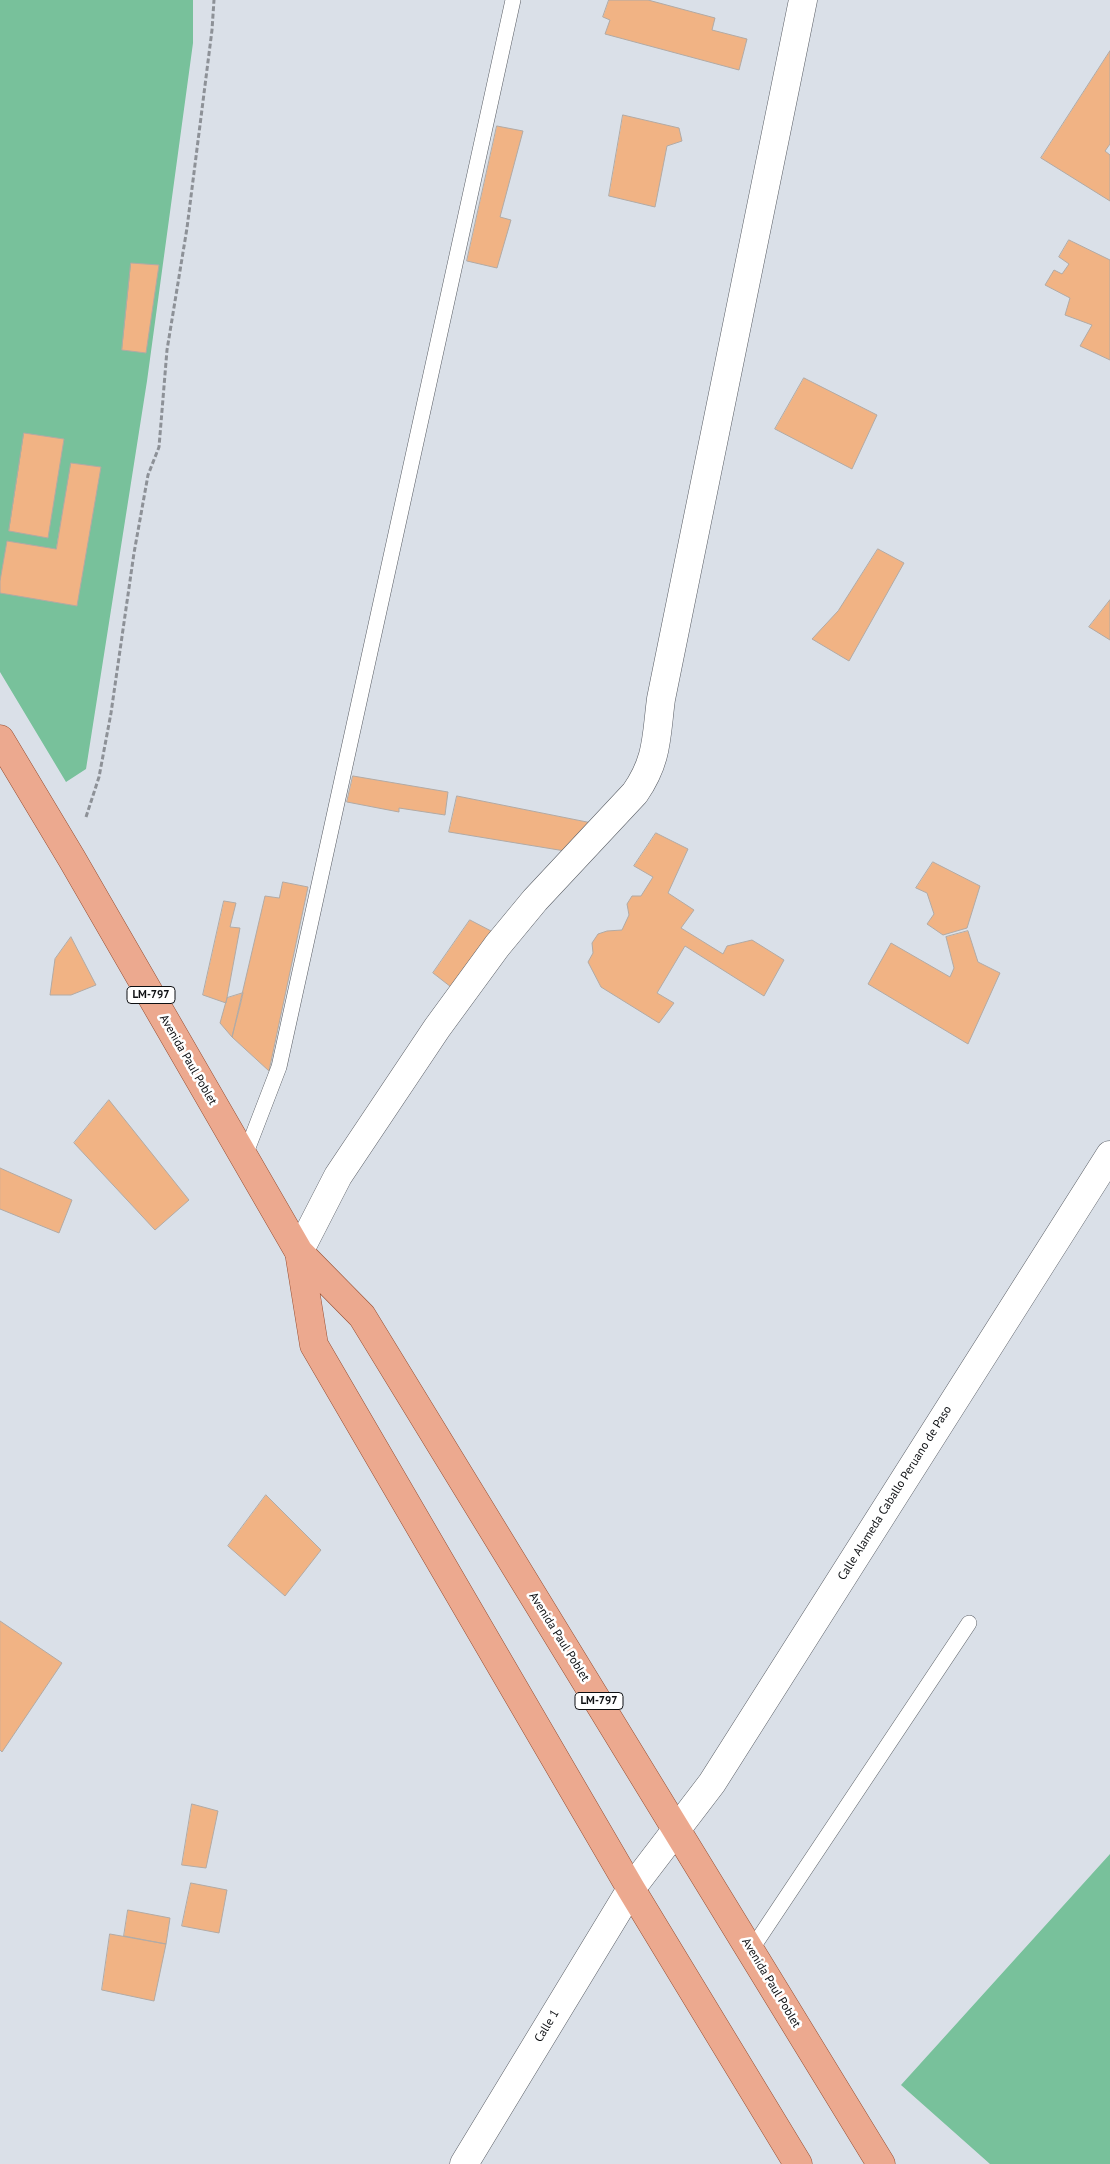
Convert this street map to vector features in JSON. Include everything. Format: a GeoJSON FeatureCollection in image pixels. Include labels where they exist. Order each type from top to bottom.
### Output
{"type":"FeatureCollection","features":[{"type":"Feature","properties":{"kind":"main road","name":"Avenida Paul Poblet"},"geometry":{"type":"LineString","coordinates":[[0,739],[72,858],[299,1252],[362,1316],[881,2164]]}},
{"type":"Feature","properties":{"kind":"main road","name":"Avenida Paul Poblet"},"geometry":{"type":"LineString","coordinates":[[299,1252],[314,1346],[631,1888],[798,2164]]}},
{"type":"Feature","properties":{"kind":"street"},"geometry":{"type":"LineString","coordinates":[[299,1252],[338,1176],[437,1028],[497,946],[535,900],[635,793],[647,776],[654,758],[663,689],[803,0]]}},
{"type":"Feature","properties":{"kind":"street","name":"Calle Alameda Caballo Peruano de Paso"},"geometry":{"type":"LineString","coordinates":[[631,1888],[678,1830],[712,1783],[1110,1155]]}},
{"type":"Feature","properties":{"kind":"street","name":"Calle 1"},"geometry":{"type":"LineString","coordinates":[[464,2164],[631,1888]]}},
{"type":"Feature","properties":{"kind":"lane"},"geometry":{"type":"LineString","coordinates":[[244,1158],[279,1067],[513,0]]}},
{"type":"Feature","properties":{"kind":"lane"},"geometry":{"type":"LineString","coordinates":[[751,1950],[968,1623]]}},
{"type":"Feature","properties":{"kind":"path"},"geometry":{"type":"LineString","coordinates":[[72,858],[99,777],[111,713],[135,544],[148,475],[159,447],[167,350],[187,228],[212,30],[214,0]]}},
{"type":"Feature","properties":{"kind":"green space"},"geometry":{"type":"Polygon","coordinates":[[[0,0],[193,0],[193,43],[147,381],[86,769],[66,782],[0,672],[0,0]]]}},
{"type":"Feature","properties":{"kind":"green space"},"geometry":{"type":"Polygon","coordinates":[[[1110,1854],[1110,2164],[990,2164],[901,2085],[1110,1854]]]}},
{"type":"Feature","properties":{"kind":"building"},"geometry":{"type":"Polygon","coordinates":[[[609,0],[648,0],[715,18],[712,30],[747,39],[739,70],[605,34],[610,20],[603,17],[609,0]]]}},
{"type":"Feature","properties":{"kind":"building"},"geometry":{"type":"Polygon","coordinates":[[[1110,51],[1110,144],[1105,151],[1110,155],[1110,201],[1041,158],[1110,51]]]}},
{"type":"Feature","properties":{"kind":"building"},"geometry":{"type":"Polygon","coordinates":[[[623,115],[679,128],[682,141],[667,146],[655,207],[609,196],[623,115]]]}},
{"type":"Feature","properties":{"kind":"building"},"geometry":{"type":"Polygon","coordinates":[[[497,126],[523,131],[500,217],[511,220],[497,268],[467,261],[497,126]]]}},
{"type":"Feature","properties":{"kind":"building"},"geometry":{"type":"Polygon","coordinates":[[[1069,240],[1110,260],[1110,360],[1080,346],[1092,325],[1065,315],[1070,298],[1045,285],[1054,270],[1062,274],[1069,264],[1059,257],[1069,240]]]}},
{"type":"Feature","properties":{"kind":"building"},"geometry":{"type":"Polygon","coordinates":[[[131,263],[159,265],[146,353],[122,350],[131,263]]]}},
{"type":"Feature","properties":{"kind":"building"},"geometry":{"type":"Polygon","coordinates":[[[804,378],[877,415],[852,469],[775,429],[804,378]]]}},
{"type":"Feature","properties":{"kind":"building"},"geometry":{"type":"Polygon","coordinates":[[[24,433],[64,439],[48,538],[9,531],[24,433]]]}},
{"type":"Feature","properties":{"kind":"building"},"geometry":{"type":"Polygon","coordinates":[[[71,463],[101,467],[77,606],[0,593],[0,581],[7,541],[56,549],[71,463]]]}},
{"type":"Feature","properties":{"kind":"building"},"geometry":{"type":"Polygon","coordinates":[[[878,549],[904,563],[849,661],[812,639],[838,611],[878,549]]]}},
{"type":"Feature","properties":{"kind":"building"},"geometry":{"type":"Polygon","coordinates":[[[1110,600],[1110,640],[1089,627],[1110,600]]]}},
{"type":"Feature","properties":{"kind":"building"},"geometry":{"type":"Polygon","coordinates":[[[353,776],[448,792],[445,815],[399,808],[399,812],[347,802],[353,776]]]}},
{"type":"Feature","properties":{"kind":"building"},"geometry":{"type":"Polygon","coordinates":[[[457,796],[592,823],[565,851],[449,832],[457,796]]]}},
{"type":"Feature","properties":{"kind":"building"},"geometry":{"type":"Polygon","coordinates":[[[656,833],[688,849],[668,893],[694,910],[681,928],[723,954],[727,946],[752,940],[784,960],[764,996],[685,946],[657,993],[674,1003],[659,1023],[601,987],[588,962],[593,953],[592,943],[598,934],[622,930],[629,915],[627,904],[632,896],[641,896],[653,877],[634,866],[656,833]]]}},
{"type":"Feature","properties":{"kind":"building"},"geometry":{"type":"Polygon","coordinates":[[[933,862],[980,886],[967,928],[943,935],[927,924],[934,914],[927,893],[916,888],[933,862]]]}},
{"type":"Feature","properties":{"kind":"building"},"geometry":{"type":"Polygon","coordinates":[[[283,882],[308,887],[269,1071],[232,1037],[265,896],[279,898],[283,882]]]}},
{"type":"Feature","properties":{"kind":"building"},"geometry":{"type":"Polygon","coordinates":[[[224,901],[236,903],[230,927],[240,928],[226,1003],[203,995],[224,901]]]}},
{"type":"Feature","properties":{"kind":"building"},"geometry":{"type":"Polygon","coordinates":[[[470,920],[493,932],[451,987],[433,973],[470,920]]]}},
{"type":"Feature","properties":{"kind":"building"},"geometry":{"type":"Polygon","coordinates":[[[968,931],[978,962],[1000,973],[968,1044],[868,984],[891,943],[950,977],[954,968],[946,937],[968,931]]]}},
{"type":"Feature","properties":{"kind":"building"},"geometry":{"type":"Polygon","coordinates":[[[71,937],[96,985],[71,995],[50,995],[55,959],[71,937]]]}},
{"type":"Feature","properties":{"kind":"building"},"geometry":{"type":"Polygon","coordinates":[[[243,993],[232,1037],[220,1023],[227,998],[243,993]]]}},
{"type":"Feature","properties":{"kind":"building"},"geometry":{"type":"Polygon","coordinates":[[[109,1100],[189,1200],[155,1230],[74,1143],[109,1100]]]}},
{"type":"Feature","properties":{"kind":"building"},"geometry":{"type":"Polygon","coordinates":[[[0,1168],[72,1200],[59,1233],[0,1209],[0,1168]]]}},
{"type":"Feature","properties":{"kind":"building"},"geometry":{"type":"Polygon","coordinates":[[[266,1495],[321,1550],[285,1596],[228,1546],[266,1495]]]}},
{"type":"Feature","properties":{"kind":"building"},"geometry":{"type":"Polygon","coordinates":[[[0,1621],[62,1663],[2,1752],[0,1750],[0,1621]]]}},
{"type":"Feature","properties":{"kind":"building"},"geometry":{"type":"Polygon","coordinates":[[[192,1804],[218,1811],[206,1868],[182,1865],[192,1804]]]}},
{"type":"Feature","properties":{"kind":"building"},"geometry":{"type":"Polygon","coordinates":[[[191,1883],[227,1890],[219,1933],[182,1926],[191,1883]]]}},
{"type":"Feature","properties":{"kind":"building"},"geometry":{"type":"Polygon","coordinates":[[[128,1910],[170,1918],[166,1944],[124,1936],[128,1910]]]}},
{"type":"Feature","properties":{"kind":"building"},"geometry":{"type":"Polygon","coordinates":[[[110,1934],[166,1944],[154,2001],[102,1990],[110,1934]]]}}]}
